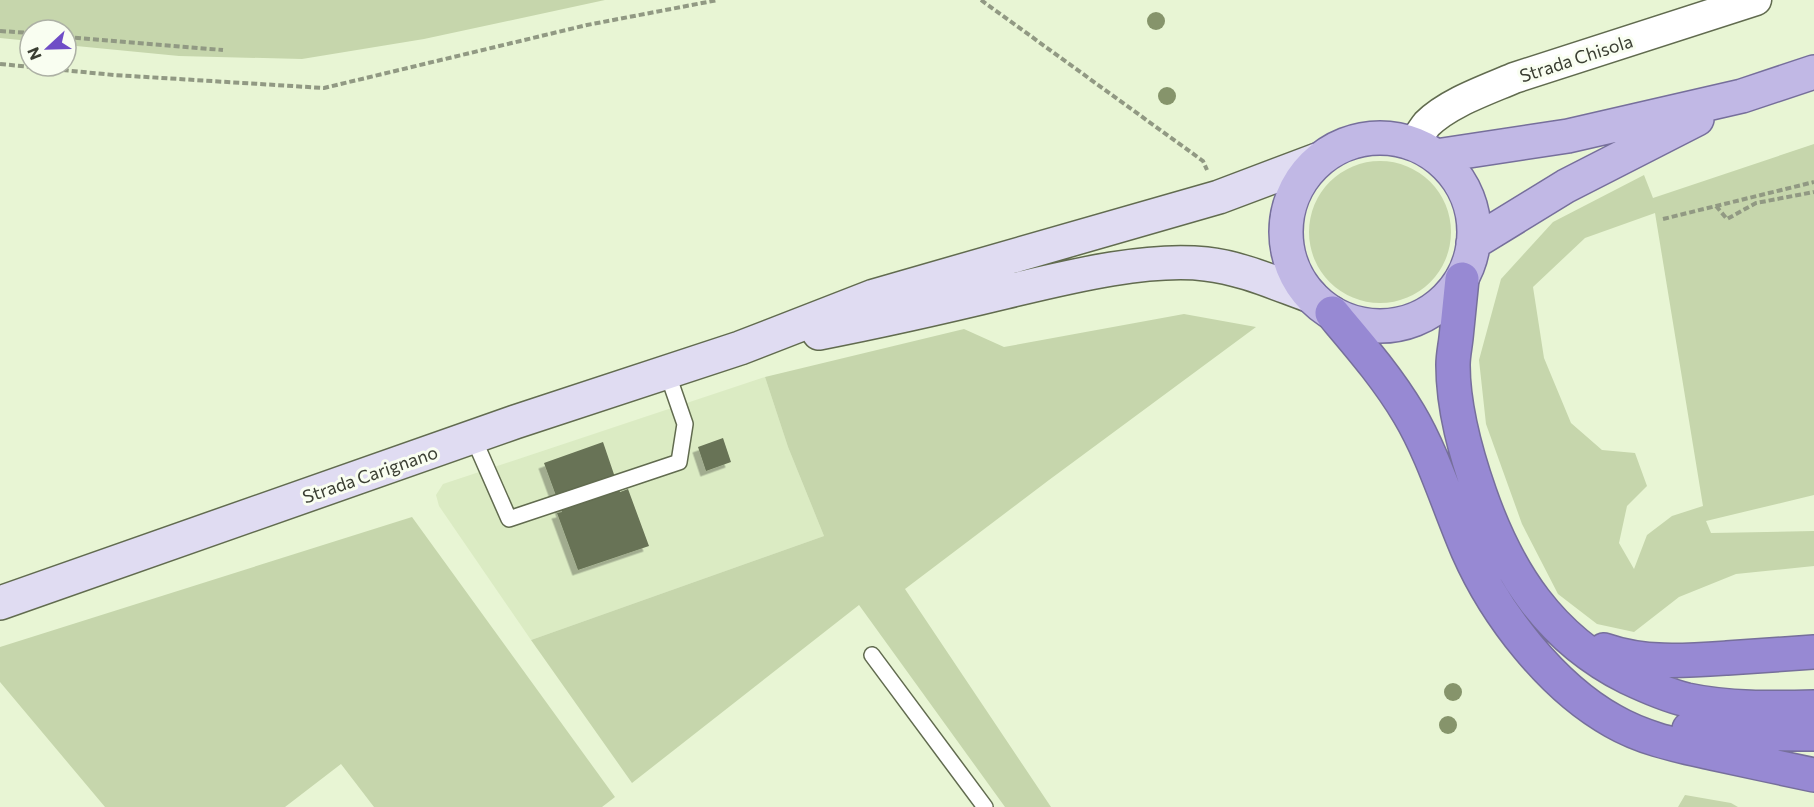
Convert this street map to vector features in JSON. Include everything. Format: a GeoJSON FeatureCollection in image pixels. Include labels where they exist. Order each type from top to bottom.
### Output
{"type":"FeatureCollection","features":[{"type":"Feature","properties":{"kind":"highway"},"geometry":{"type":"LineString","coordinates":[[1462,279],[1453,364],[1455,396],[1471,470],[1498,541],[1516,575],[1559,630],[1607,667],[1651,689],[1686,700],[1726,706],[1814,707]]}},
{"type":"Feature","properties":{"kind":"highway"},"geometry":{"type":"LineString","coordinates":[[1321,304],[1375,365],[1410,415],[1469,553],[1487,589],[1533,652],[1584,703],[1613,722],[1672,745],[1814,775]]}},
{"type":"Feature","properties":{"kind":"highway"},"geometry":{"type":"LineString","coordinates":[[1533,598],[1573,635],[1594,647],[1620,656],[1675,662],[1814,652]]}},
{"type":"Feature","properties":{"kind":"highway"},"geometry":{"type":"LineString","coordinates":[[1533,652],[1568,678],[1597,695],[1641,716],[1672,726],[1718,733],[1814,734]]}},
{"type":"Feature","properties":{"kind":"main road"},"geometry":{"type":"LineString","coordinates":[[740,348],[874,296],[1219,197],[1317,160],[1330,151],[1357,140],[1386,138],[1425,150],[1551,140],[1742,96],[1814,72]]}},
{"type":"Feature","properties":{"kind":"main road"},"geometry":{"type":"LineString","coordinates":[[1473,243],[1566,186],[1742,96]]}},
{"type":"Feature","properties":{"kind":"main road"},"geometry":{"type":"LineString","coordinates":[[740,348],[892,319],[1053,281],[1150,265],[1180,263],[1207,264],[1241,271],[1321,304],[1359,324],[1389,326],[1418,318],[1443,303],[1462,279],[1473,243],[1473,218],[1466,195],[1454,174],[1425,150]]}},
{"type":"Feature","properties":{"kind":"main road"},"geometry":{"type":"LineString","coordinates":[[1317,160],[1294,193],[1286,219],[1287,247],[1295,273],[1321,304]]}},
{"type":"Feature","properties":{"kind":"main road","name":"Strada Carignano"},"geometry":{"type":"LineString","coordinates":[[0,603],[473,437],[740,348]]}},
{"type":"Feature","properties":{"kind":"street","name":"Strada Chisola"},"geometry":{"type":"LineString","coordinates":[[1425,150],[1427,125],[1446,110],[1488,89],[1514,78],[1756,0]]}},
{"type":"Feature","properties":{"kind":"lane"},"geometry":{"type":"LineString","coordinates":[[473,437],[509,519],[679,462],[685,424],[667,372]]}},
{"type":"Feature","properties":{"kind":"lane"},"geometry":{"type":"LineString","coordinates":[[872,655],[985,807]]}},
{"type":"Feature","properties":{"kind":"path"},"geometry":{"type":"LineString","coordinates":[[0,64],[114,75],[324,88],[587,25],[718,0]]}},
{"type":"Feature","properties":{"kind":"path"},"geometry":{"type":"LineString","coordinates":[[981,0],[1203,161],[1219,197]]}},
{"type":"Feature","properties":{"kind":"path"},"geometry":{"type":"LineString","coordinates":[[0,31],[18,32]]}},
{"type":"Feature","properties":{"kind":"path"},"geometry":{"type":"LineString","coordinates":[[78,38],[223,50]]}},
{"type":"Feature","properties":{"kind":"path"},"geometry":{"type":"LineString","coordinates":[[1663,219],[1814,182]]}},
{"type":"Feature","properties":{"kind":"path"},"geometry":{"type":"LineString","coordinates":[[1716,206],[1727,219],[1756,203],[1814,192]]}},
{"type":"Feature","properties":{"kind":"shaded area"},"geometry":{"type":"Polygon","coordinates":[[[0,0],[605,0],[424,39],[302,59],[179,56],[78,46],[78,18],[18,18],[18,40],[0,38],[0,0]]]}},
{"type":"Feature","properties":{"kind":"shaded area"},"geometry":{"type":"Polygon","coordinates":[[[1814,144],[1814,495],[1706,521],[1711,533],[1814,531],[1814,566],[1736,574],[1679,597],[1634,632],[1597,624],[1558,594],[1522,524],[1486,424],[1479,360],[1501,279],[1553,222],[1644,175],[1653,198],[1814,144]],[[1655,213],[1585,238],[1533,287],[1544,358],[1571,423],[1602,450],[1635,453],[1647,486],[1627,506],[1619,543],[1634,569],[1647,535],[1672,516],[1703,506],[1655,213]]]}},
{"type":"Feature","properties":{"kind":"shaded area"},"geometry":{"type":"Polygon","coordinates":[[[1380,161],[1407,167],[1430,182],[1445,205],[1451,232],[1445,259],[1430,282],[1407,297],[1380,303],[1353,297],[1330,282],[1315,259],[1309,232],[1315,205],[1330,182],[1353,167],[1380,161]]]}},
{"type":"Feature","properties":{"kind":"shaded area"},"geometry":{"type":"Polygon","coordinates":[[[1184,314],[1256,327],[905,589],[1051,807],[1005,807],[859,605],[632,783],[531,640],[824,536],[788,447],[765,377],[964,329],[1004,347],[1184,314]]]}},
{"type":"Feature","properties":{"kind":"shaded area"},"geometry":{"type":"Polygon","coordinates":[[[765,377],[788,447],[824,536],[531,640],[439,506],[436,495],[443,484],[765,377]]]}},
{"type":"Feature","properties":{"kind":"shaded area"},"geometry":{"type":"Polygon","coordinates":[[[412,517],[615,797],[602,807],[374,807],[341,764],[285,807],[105,807],[0,682],[0,647],[412,517]]]}},
{"type":"Feature","properties":{"kind":"shaded area"},"geometry":{"type":"Polygon","coordinates":[[[1685,795],[1731,803],[1738,807],[1678,807],[1685,795]]]}},
{"type":"Feature","properties":{"kind":"building"},"geometry":{"type":"Polygon","coordinates":[[[723,438],[731,462],[706,471],[698,447],[723,438]]]}},
{"type":"Feature","properties":{"kind":"building"},"geometry":{"type":"Polygon","coordinates":[[[603,442],[620,492],[628,489],[649,546],[578,570],[557,513],[562,512],[544,463],[603,442]]]}}]}
